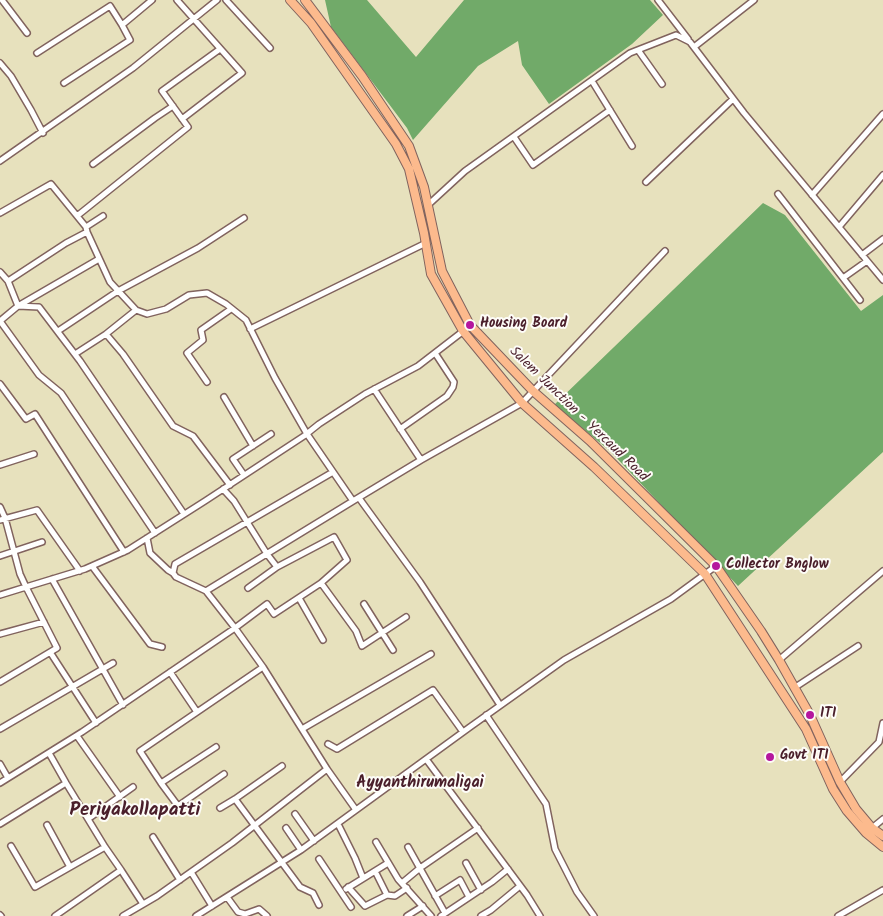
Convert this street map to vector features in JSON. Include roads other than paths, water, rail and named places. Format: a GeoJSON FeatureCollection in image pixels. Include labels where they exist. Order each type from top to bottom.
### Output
{"type":"FeatureCollection","features":[{"type":"Feature","properties":{"kind":"main road"},"geometry":{"type":"LineString","coordinates":[[290,0],[311,22],[362,94],[409,169],[431,274],[463,331],[522,404],[594,467],[705,574],[806,730],[833,789],[847,812],[866,833],[883,847]]}},
{"type":"Feature","properties":{"kind":"main road","name":"Salem Junction - Yercaud Road"},"geometry":{"type":"LineString","coordinates":[[305,0],[362,76],[409,146],[424,187],[442,271],[470,325],[532,391],[590,441],[716,566],[779,660],[810,715],[840,782],[856,809],[872,828],[883,836]]}},
{"type":"Feature","properties":{"kind":"street"},"geometry":{"type":"LineString","coordinates":[[2,0],[26,33]]}},
{"type":"Feature","properties":{"kind":"street"},"geometry":{"type":"LineString","coordinates":[[64,83],[130,40],[107,0]]}},
{"type":"Feature","properties":{"kind":"street"},"geometry":{"type":"LineString","coordinates":[[122,25],[152,0]]}},
{"type":"Feature","properties":{"kind":"street"},"geometry":{"type":"LineString","coordinates":[[177,0],[242,74],[182,118]]}},
{"type":"Feature","properties":{"kind":"street"},"geometry":{"type":"LineString","coordinates":[[0,161],[133,68],[217,0]]}},
{"type":"Feature","properties":{"kind":"street"},"geometry":{"type":"LineString","coordinates":[[226,0],[270,48]]}},
{"type":"Feature","properties":{"kind":"street"},"geometry":{"type":"LineString","coordinates":[[658,0],[733,99],[883,280]]}},
{"type":"Feature","properties":{"kind":"street"},"geometry":{"type":"LineString","coordinates":[[694,47],[754,0]]}},
{"type":"Feature","properties":{"kind":"street"},"geometry":{"type":"LineString","coordinates":[[37,53],[110,6]]}},
{"type":"Feature","properties":{"kind":"street"},"geometry":{"type":"LineString","coordinates":[[428,206],[466,171],[630,54],[676,34],[690,42]]}},
{"type":"Feature","properties":{"kind":"street"},"geometry":{"type":"LineString","coordinates":[[77,216],[188,127],[162,91],[220,48]]}},
{"type":"Feature","properties":{"kind":"street"},"geometry":{"type":"LineString","coordinates":[[638,50],[662,84]]}},
{"type":"Feature","properties":{"kind":"street"},"geometry":{"type":"LineString","coordinates":[[0,63],[11,76],[42,132]]}},
{"type":"Feature","properties":{"kind":"street"},"geometry":{"type":"LineString","coordinates":[[592,81],[632,146]]}},
{"type":"Feature","properties":{"kind":"street"},"geometry":{"type":"LineString","coordinates":[[646,182],[733,99]]}},
{"type":"Feature","properties":{"kind":"street"},"geometry":{"type":"LineString","coordinates":[[93,164],[173,106]]}},
{"type":"Feature","properties":{"kind":"street"},"geometry":{"type":"LineString","coordinates":[[514,137],[533,165],[610,110]]}},
{"type":"Feature","properties":{"kind":"street"},"geometry":{"type":"LineString","coordinates":[[812,195],[883,114]]}},
{"type":"Feature","properties":{"kind":"street"},"geometry":{"type":"LineString","coordinates":[[839,228],[883,175]]}},
{"type":"Feature","properties":{"kind":"street"},"geometry":{"type":"LineString","coordinates":[[0,213],[51,184],[86,230],[110,282],[136,310],[147,314],[166,309],[188,295],[207,293],[246,320],[275,378],[307,434],[353,501]]}},
{"type":"Feature","properties":{"kind":"street"},"geometry":{"type":"LineString","coordinates":[[778,194],[860,300]]}},
{"type":"Feature","properties":{"kind":"street"},"geometry":{"type":"LineString","coordinates":[[8,281],[86,230],[103,216]]}},
{"type":"Feature","properties":{"kind":"street"},"geometry":{"type":"LineString","coordinates":[[58,331],[118,291],[198,248],[244,218]]}},
{"type":"Feature","properties":{"kind":"street"},"geometry":{"type":"LineString","coordinates":[[862,255],[883,239]]}},
{"type":"Feature","properties":{"kind":"street"},"geometry":{"type":"LineString","coordinates":[[250,329],[426,243]]}},
{"type":"Feature","properties":{"kind":"street"},"geometry":{"type":"LineString","coordinates":[[206,591],[421,460],[522,404],[532,391],[665,251]]}},
{"type":"Feature","properties":{"kind":"street"},"geometry":{"type":"LineString","coordinates":[[100,259],[18,306],[0,321],[39,375],[61,392],[155,533]]}},
{"type":"Feature","properties":{"kind":"street"},"geometry":{"type":"LineString","coordinates":[[843,278],[867,261]]}},
{"type":"Feature","properties":{"kind":"street"},"geometry":{"type":"LineString","coordinates":[[0,272],[8,281],[18,306]]}},
{"type":"Feature","properties":{"kind":"street"},"geometry":{"type":"LineString","coordinates":[[18,306],[39,307],[75,354],[184,514]]}},
{"type":"Feature","properties":{"kind":"street"},"geometry":{"type":"LineString","coordinates":[[207,382],[188,353],[203,340],[201,330],[231,308]]}},
{"type":"Feature","properties":{"kind":"street"},"geometry":{"type":"LineString","coordinates":[[75,354],[106,334],[136,310]]}},
{"type":"Feature","properties":{"kind":"street"},"geometry":{"type":"LineString","coordinates":[[0,594],[80,571],[124,552],[374,389],[418,366],[470,325]]}},
{"type":"Feature","properties":{"kind":"street"},"geometry":{"type":"LineString","coordinates":[[106,334],[123,354],[173,426],[193,436],[230,484]]}},
{"type":"Feature","properties":{"kind":"street"},"geometry":{"type":"LineString","coordinates":[[400,429],[447,396],[453,387],[454,382],[435,353]]}},
{"type":"Feature","properties":{"kind":"street"},"geometry":{"type":"LineString","coordinates":[[0,384],[26,419],[35,414],[124,552]]}},
{"type":"Feature","properties":{"kind":"street"},"geometry":{"type":"LineString","coordinates":[[374,389],[421,460]]}},
{"type":"Feature","properties":{"kind":"street"},"geometry":{"type":"LineString","coordinates":[[224,397],[253,446]]}},
{"type":"Feature","properties":{"kind":"street"},"geometry":{"type":"LineString","coordinates":[[244,475],[233,459],[272,434]]}},
{"type":"Feature","properties":{"kind":"street"},"geometry":{"type":"LineString","coordinates":[[0,465],[34,454]]}},
{"type":"Feature","properties":{"kind":"street"},"geometry":{"type":"LineString","coordinates":[[174,573],[175,564],[333,472]]}},
{"type":"Feature","properties":{"kind":"street"},"geometry":{"type":"LineString","coordinates":[[223,489],[234,501],[277,567]]}},
{"type":"Feature","properties":{"kind":"street"},"geometry":{"type":"LineString","coordinates":[[359,498],[420,582],[500,705]]}},
{"type":"Feature","properties":{"kind":"street"},"geometry":{"type":"LineString","coordinates":[[0,507],[2,519],[20,574],[57,648],[0,682]]}},
{"type":"Feature","properties":{"kind":"street"},"geometry":{"type":"LineString","coordinates":[[2,519],[37,510],[80,571]]}},
{"type":"Feature","properties":{"kind":"street"},"geometry":{"type":"LineString","coordinates":[[147,538],[150,553],[168,570],[174,573],[176,577],[206,591],[235,628],[263,667],[327,769],[356,810]]}},
{"type":"Feature","properties":{"kind":"street"},"geometry":{"type":"LineString","coordinates":[[0,783],[77,736],[267,604],[274,614],[321,583],[347,560],[334,538],[277,567],[248,588]]}},
{"type":"Feature","properties":{"kind":"street"},"geometry":{"type":"LineString","coordinates":[[0,556],[42,542]]}},
{"type":"Feature","properties":{"kind":"street"},"geometry":{"type":"LineString","coordinates":[[92,566],[150,644],[162,647]]}},
{"type":"Feature","properties":{"kind":"street"},"geometry":{"type":"LineString","coordinates":[[196,916],[314,841],[564,660],[671,599],[716,566]]}},
{"type":"Feature","properties":{"kind":"street"},"geometry":{"type":"LineString","coordinates":[[779,660],[883,571]]}},
{"type":"Feature","properties":{"kind":"street"},"geometry":{"type":"LineString","coordinates":[[52,579],[123,704]]}},
{"type":"Feature","properties":{"kind":"street"},"geometry":{"type":"LineString","coordinates":[[321,583],[356,631],[362,646],[406,617]]}},
{"type":"Feature","properties":{"kind":"street"},"geometry":{"type":"LineString","coordinates":[[299,598],[323,640]]}},
{"type":"Feature","properties":{"kind":"street"},"geometry":{"type":"LineString","coordinates":[[364,604],[393,650]]}},
{"type":"Feature","properties":{"kind":"street"},"geometry":{"type":"LineString","coordinates":[[0,634],[44,622]]}},
{"type":"Feature","properties":{"kind":"street"},"geometry":{"type":"LineString","coordinates":[[794,688],[858,646]]}},
{"type":"Feature","properties":{"kind":"street"},"geometry":{"type":"LineString","coordinates":[[50,652],[96,723]]}},
{"type":"Feature","properties":{"kind":"street"},"geometry":{"type":"LineString","coordinates":[[302,729],[431,654]]}},
{"type":"Feature","properties":{"kind":"street"},"geometry":{"type":"LineString","coordinates":[[0,729],[113,662]]}},
{"type":"Feature","properties":{"kind":"street"},"geometry":{"type":"LineString","coordinates":[[224,774],[178,806],[140,751],[263,667]]}},
{"type":"Feature","properties":{"kind":"street"},"geometry":{"type":"LineString","coordinates":[[170,672],[197,712]]}},
{"type":"Feature","properties":{"kind":"street"},"geometry":{"type":"LineString","coordinates":[[328,744],[337,749],[433,690],[464,732]]}},
{"type":"Feature","properties":{"kind":"street"},"geometry":{"type":"LineString","coordinates":[[486,715],[546,804],[554,849],[577,892],[594,916]]}},
{"type":"Feature","properties":{"kind":"street"},"geometry":{"type":"LineString","coordinates":[[840,782],[879,742],[883,723]]}},
{"type":"Feature","properties":{"kind":"street"},"geometry":{"type":"LineString","coordinates":[[77,736],[120,796]]}},
{"type":"Feature","properties":{"kind":"street"},"geometry":{"type":"LineString","coordinates":[[161,783],[216,747]]}},
{"type":"Feature","properties":{"kind":"street"},"geometry":{"type":"LineString","coordinates":[[49,752],[88,819],[143,904]]}},
{"type":"Feature","properties":{"kind":"street"},"geometry":{"type":"LineString","coordinates":[[426,759],[508,869],[540,916]]}},
{"type":"Feature","properties":{"kind":"street"},"geometry":{"type":"LineString","coordinates":[[0,764],[8,778]]}},
{"type":"Feature","properties":{"kind":"street"},"geometry":{"type":"LineString","coordinates":[[220,808],[282,766]]}},
{"type":"Feature","properties":{"kind":"street"},"geometry":{"type":"LineString","coordinates":[[123,916],[158,896],[255,825],[327,769]]}},
{"type":"Feature","properties":{"kind":"street"},"geometry":{"type":"LineString","coordinates":[[0,824],[66,783]]}},
{"type":"Feature","properties":{"kind":"street"},"geometry":{"type":"LineString","coordinates":[[88,819],[133,787]]}},
{"type":"Feature","properties":{"kind":"street"},"geometry":{"type":"LineString","coordinates":[[235,799],[300,887],[314,892],[319,906]]}},
{"type":"Feature","properties":{"kind":"street"},"geometry":{"type":"LineString","coordinates":[[295,814],[314,841]]}},
{"type":"Feature","properties":{"kind":"street"},"geometry":{"type":"LineString","coordinates":[[872,828],[883,819]]}},
{"type":"Feature","properties":{"kind":"street"},"geometry":{"type":"LineString","coordinates":[[338,824],[363,878]]}},
{"type":"Feature","properties":{"kind":"street"},"geometry":{"type":"LineString","coordinates":[[47,825],[70,867]]}},
{"type":"Feature","properties":{"kind":"street"},"geometry":{"type":"LineString","coordinates":[[286,828],[301,850]]}},
{"type":"Feature","properties":{"kind":"street"},"geometry":{"type":"LineString","coordinates":[[402,883],[420,868],[478,828]]}},
{"type":"Feature","properties":{"kind":"street"},"geometry":{"type":"LineString","coordinates":[[153,837],[180,880]]}},
{"type":"Feature","properties":{"kind":"street"},"geometry":{"type":"LineString","coordinates":[[376,842],[402,883],[431,916]]}},
{"type":"Feature","properties":{"kind":"street"},"geometry":{"type":"LineString","coordinates":[[11,846],[35,887],[106,848]]}},
{"type":"Feature","properties":{"kind":"street"},"geometry":{"type":"LineString","coordinates":[[408,847],[443,915],[481,890],[508,869]]}},
{"type":"Feature","properties":{"kind":"street"},"geometry":{"type":"LineString","coordinates":[[319,858],[351,907]]}},
{"type":"Feature","properties":{"kind":"street"},"geometry":{"type":"LineString","coordinates":[[342,892],[388,863]]}},
{"type":"Feature","properties":{"kind":"street"},"geometry":{"type":"LineString","coordinates":[[466,863],[481,890]]}},
{"type":"Feature","properties":{"kind":"street"},"geometry":{"type":"LineString","coordinates":[[55,916],[121,870]]}},
{"type":"Feature","properties":{"kind":"street"},"geometry":{"type":"LineString","coordinates":[[375,871],[386,896]]}},
{"type":"Feature","properties":{"kind":"street"},"geometry":{"type":"LineString","coordinates":[[191,872],[212,906]]}},
{"type":"Feature","properties":{"kind":"street"},"geometry":{"type":"LineString","coordinates":[[434,896],[460,880],[469,897]]}},
{"type":"Feature","properties":{"kind":"street"},"geometry":{"type":"LineString","coordinates":[[481,916],[520,886]]}},
{"type":"Feature","properties":{"kind":"street"},"geometry":{"type":"LineString","coordinates":[[348,888],[365,906],[386,896],[395,896],[407,888]]}},
{"type":"Feature","properties":{"kind":"street"},"geometry":{"type":"LineString","coordinates":[[838,916],[883,890]]}},
{"type":"Feature","properties":{"kind":"street"},"geometry":{"type":"LineString","coordinates":[[227,897],[238,912],[246,915],[259,909],[267,916]]}},
{"type":"Feature","properties":{"kind":"street"},"geometry":{"type":"LineString","coordinates":[[408,916],[423,906]]}},
{"type":"Feature","properties":{"kind":"place","name":"Housing Board"},"geometry":{"type":"Point","coordinates":[470,325]}},
{"type":"Feature","properties":{"kind":"place","name":"Collector Bnglow"},"geometry":{"type":"Point","coordinates":[716,566]}},
{"type":"Feature","properties":{"kind":"place","name":"ITI"},"geometry":{"type":"Point","coordinates":[810,715]}},
{"type":"Feature","properties":{"kind":"place","name":"Govt ITI"},"geometry":{"type":"Point","coordinates":[770,757]}},
{"type":"Feature","properties":{"kind":"district","name":"Ayyanthirumaligai"},"geometry":{"type":"Point","coordinates":[420,784]}},
{"type":"Feature","properties":{"kind":"district","name":"Periyakollapatti"},"geometry":{"type":"Point","coordinates":[135,812]}}]}
